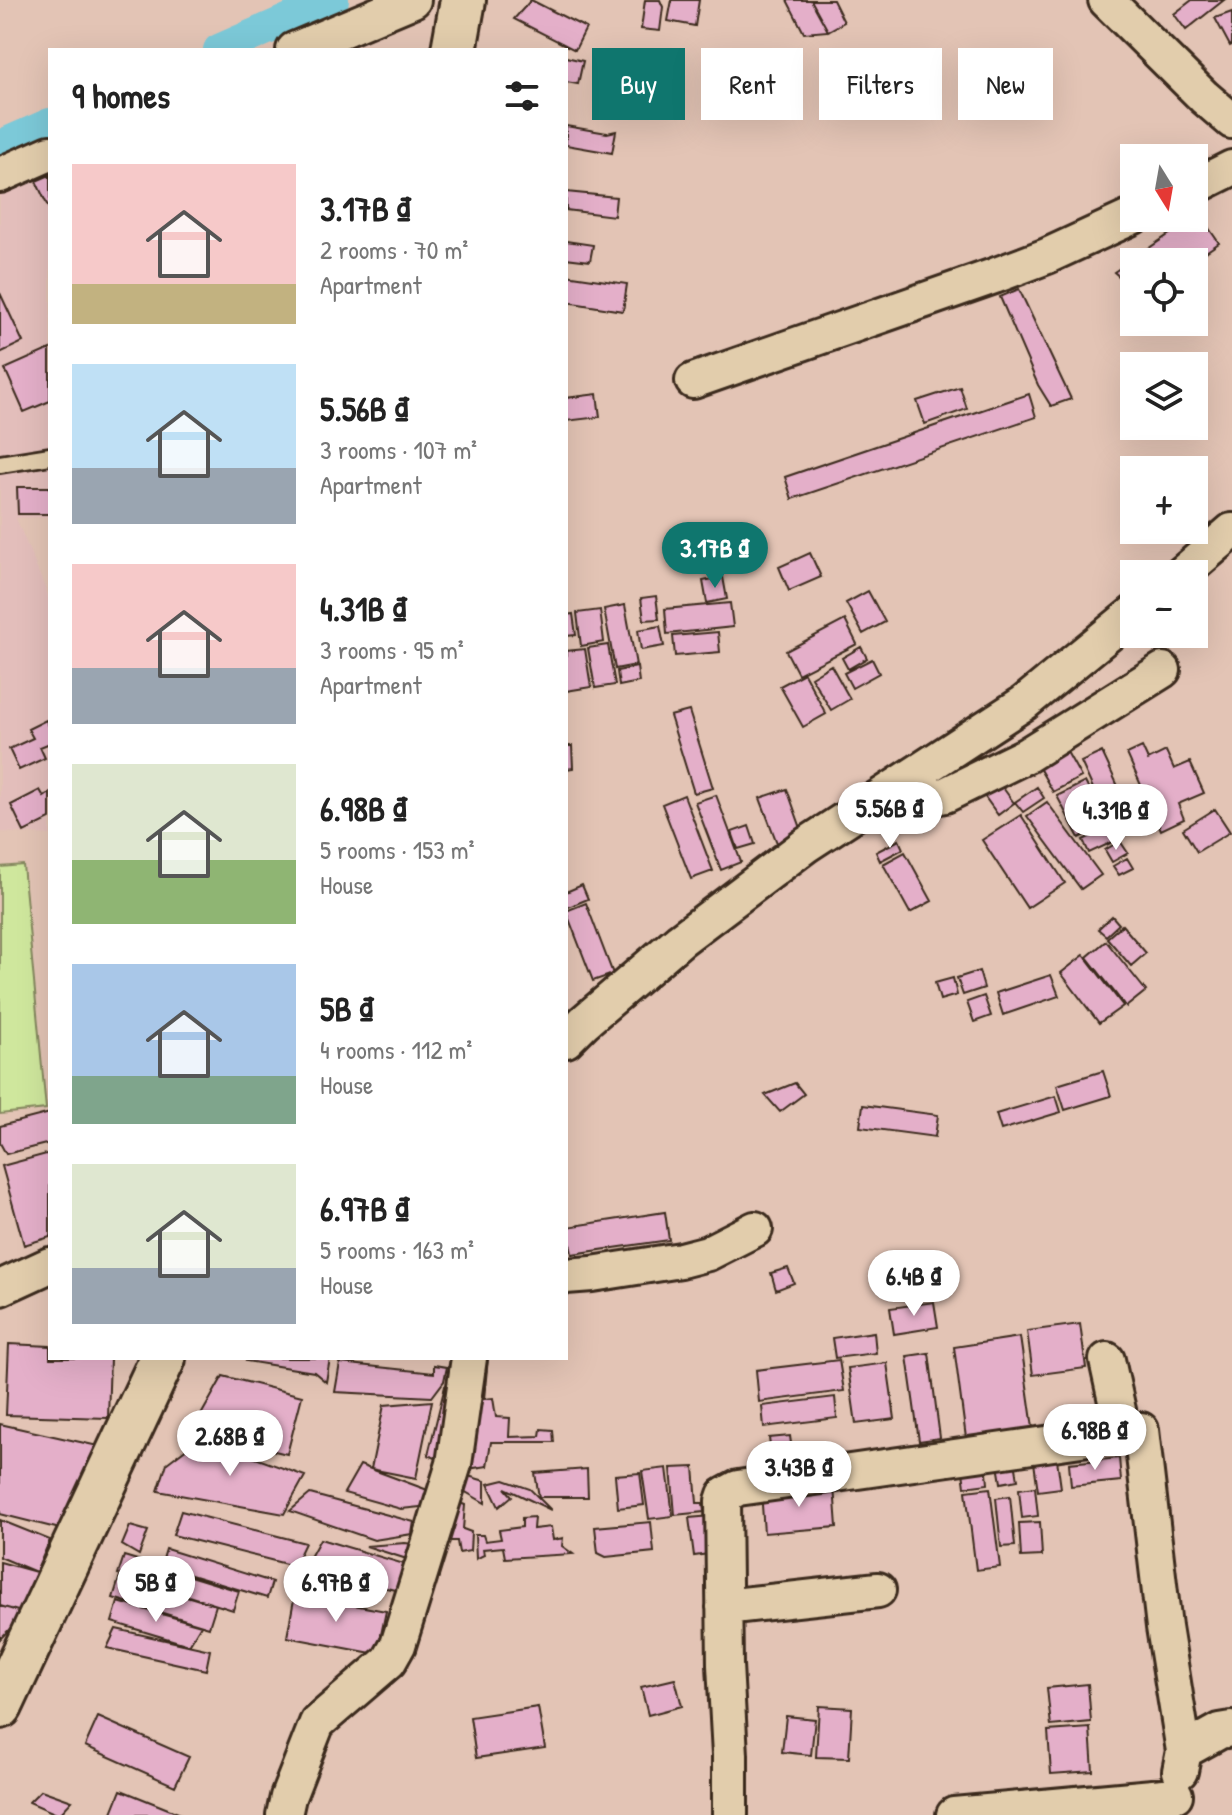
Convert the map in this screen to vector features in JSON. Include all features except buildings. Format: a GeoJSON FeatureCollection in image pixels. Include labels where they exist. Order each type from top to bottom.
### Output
{"type":"FeatureCollection","features":[{"type":"Feature","properties":{"kind":"main road"},"geometry":{"type":"LineString","coordinates":[[454,48],[463,0]]}},
{"type":"Feature","properties":{"kind":"main road"},"geometry":{"type":"LineString","coordinates":[[0,1706],[162,1360]]}},
{"type":"Feature","properties":{"kind":"street"},"geometry":{"type":"LineString","coordinates":[[299,48],[413,0]]}},
{"type":"Feature","properties":{"kind":"street"},"geometry":{"type":"LineString","coordinates":[[1106,0],[1232,121]]}},
{"type":"Feature","properties":{"kind":"street"},"geometry":{"type":"LineString","coordinates":[[0,175],[48,154]]}},
{"type":"Feature","properties":{"kind":"street"},"geometry":{"type":"LineString","coordinates":[[1208,180],[1232,168]]}},
{"type":"Feature","properties":{"kind":"street"},"geometry":{"type":"LineString","coordinates":[[693,381],[994,276],[1120,222]]}},
{"type":"Feature","properties":{"kind":"street"},"geometry":{"type":"LineString","coordinates":[[1198,560],[1232,531]]}},
{"type":"Feature","properties":{"kind":"street"},"geometry":{"type":"LineString","coordinates":[[568,1038],[680,940],[806,845],[1024,703],[1120,624]]}},
{"type":"Feature","properties":{"kind":"street"},"geometry":{"type":"LineString","coordinates":[[900,784],[920,796],[945,795],[1027,755],[1163,670]]}},
{"type":"Feature","properties":{"kind":"street"},"geometry":{"type":"LineString","coordinates":[[568,1276],[681,1260],[717,1249],[755,1229]]}},
{"type":"Feature","properties":{"kind":"street"},"geometry":{"type":"LineString","coordinates":[[0,1288],[48,1266]]}},
{"type":"Feature","properties":{"kind":"street"},"geometry":{"type":"LineString","coordinates":[[284,1815],[317,1723],[389,1661],[398,1645],[454,1464],[469,1360]]}},
{"type":"Feature","properties":{"kind":"street"},"geometry":{"type":"LineString","coordinates":[[1107,1360],[1121,1429]]}},
{"type":"Feature","properties":{"kind":"street"},"geometry":{"type":"LineString","coordinates":[[730,1815],[724,1607],[725,1495],[731,1491],[1116,1434],[1121,1429],[1141,1430],[1164,1627],[1184,1751],[1177,1805],[954,1815]]}},
{"type":"Feature","properties":{"kind":"street"},"geometry":{"type":"LineString","coordinates":[[724,1607],[878,1590]]}},
{"type":"Feature","properties":{"kind":"street"},"geometry":{"type":"LineString","coordinates":[[1184,1751],[1220,1731],[1232,1729]]}},
{"type":"Feature","properties":{"kind":"lane"},"geometry":{"type":"LineString","coordinates":[[0,464],[48,456]]}},
{"type":"Feature","properties":{"kind":"shaded area"},"geometry":{"type":"Polygon","coordinates":[[[48,170],[48,517],[16,518],[48,595],[48,835],[0,832],[0,192],[48,170]]]}},
{"type":"Feature","properties":{"kind":"green space"},"geometry":{"type":"Polygon","coordinates":[[[23,865],[46,1109],[0,1114],[0,867],[23,865]]]}},
{"type":"Feature","properties":{"kind":"waterway"},"geometry":{"type":"LineString","coordinates":[[224,48],[333,0]]}},
{"type":"Feature","properties":{"kind":"waterway"},"geometry":{"type":"LineString","coordinates":[[0,146],[48,125]]}}]}
